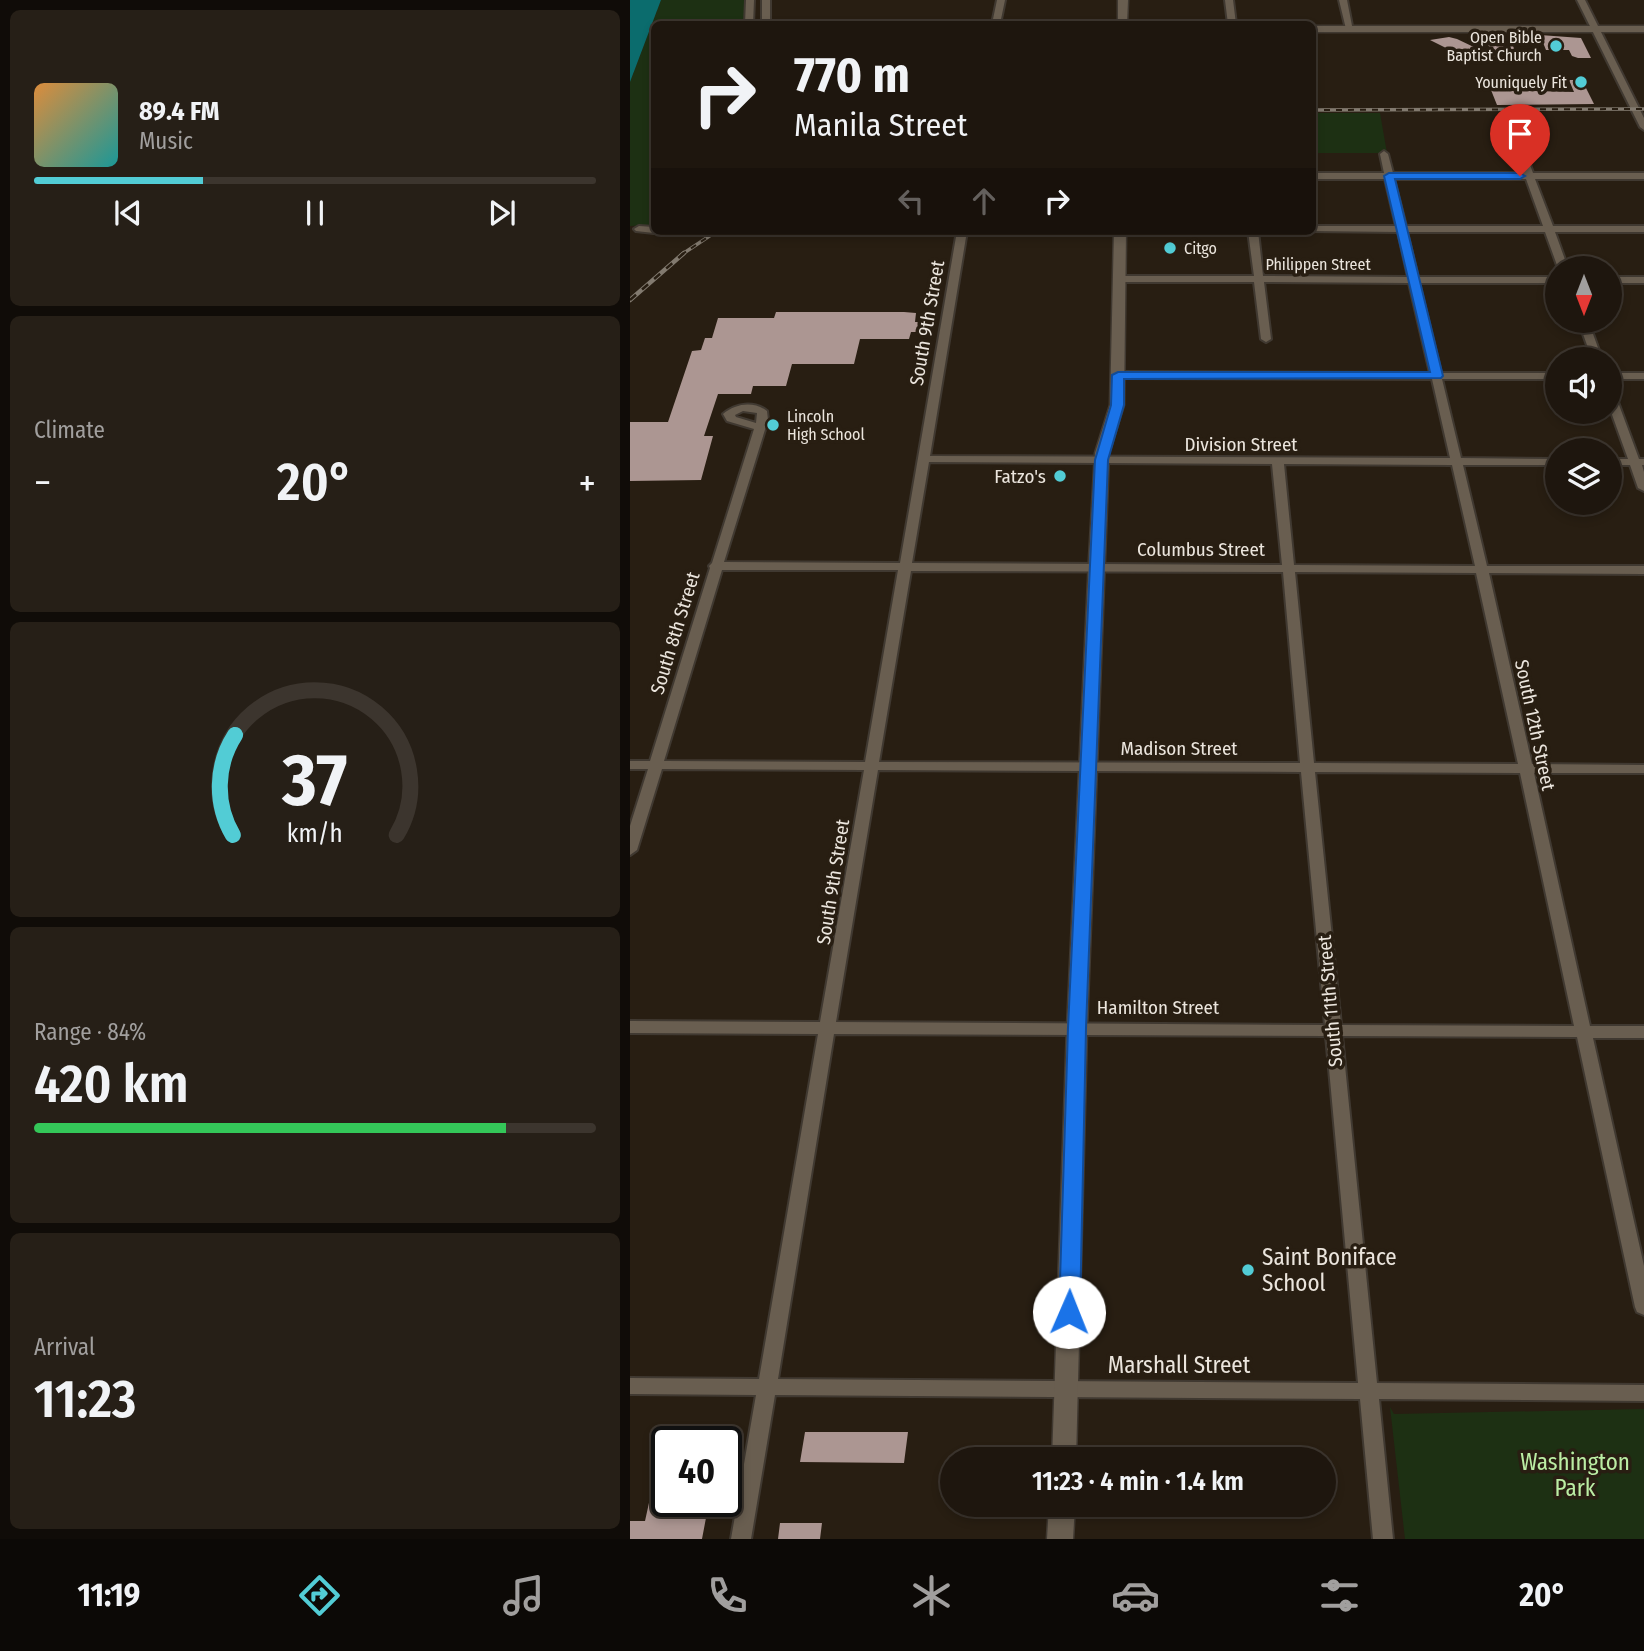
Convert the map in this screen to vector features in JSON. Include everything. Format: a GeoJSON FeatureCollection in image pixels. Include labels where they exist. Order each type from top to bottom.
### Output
{"type":"FeatureCollection","features":[{"type":"Feature","properties":{"kind":"street"},"geometry":{"type":"LineString","coordinates":[[749,21],[750,0]]}},
{"type":"Feature","properties":{"kind":"street"},"geometry":{"type":"LineString","coordinates":[[766,0],[766,21]]}},
{"type":"Feature","properties":{"kind":"street"},"geometry":{"type":"LineString","coordinates":[[997,21],[1001,0]]}},
{"type":"Feature","properties":{"kind":"street"},"geometry":{"type":"LineString","coordinates":[[1122,21],[1123,0]]}},
{"type":"Feature","properties":{"kind":"street"},"geometry":{"type":"LineString","coordinates":[[1229,0],[1232,21]]}},
{"type":"Feature","properties":{"kind":"street"},"geometry":{"type":"LineString","coordinates":[[1343,0],[1350,29]]}},
{"type":"Feature","properties":{"kind":"street"},"geometry":{"type":"LineString","coordinates":[[1581,0],[1644,127]]}},
{"type":"Feature","properties":{"kind":"street"},"geometry":{"type":"LineString","coordinates":[[1316,29],[1644,29]]}},
{"type":"Feature","properties":{"kind":"street","name":"South 12th Street"},"geometry":{"type":"LineString","coordinates":[[1384,154],[1482,570],[1644,1307]]}},
{"type":"Feature","properties":{"kind":"street"},"geometry":{"type":"LineString","coordinates":[[1522,155],[1559,256]]}},
{"type":"Feature","properties":{"kind":"street"},"geometry":{"type":"LineString","coordinates":[[1316,176],[1644,176]]}},
{"type":"Feature","properties":{"kind":"street"},"geometry":{"type":"LineString","coordinates":[[639,229],[651,230]]}},
{"type":"Feature","properties":{"kind":"street"},"geometry":{"type":"LineString","coordinates":[[1316,229],[1644,229]]}},
{"type":"Feature","properties":{"kind":"street","name":"South 9th Street"},"geometry":{"type":"LineString","coordinates":[[741,1539],[961,235]]}},
{"type":"Feature","properties":{"kind":"street"},"geometry":{"type":"LineString","coordinates":[[1065,1447],[1077,1028],[1102,460],[1117,405],[1121,235]]}},
{"type":"Feature","properties":{"kind":"street"},"geometry":{"type":"LineString","coordinates":[[1254,235],[1266,339]]}},
{"type":"Feature","properties":{"kind":"street","name":"Philippen Street"},"geometry":{"type":"LineString","coordinates":[[1119,279],[1545,280]]}},
{"type":"Feature","properties":{"kind":"street"},"geometry":{"type":"LineString","coordinates":[[1622,280],[1644,280]]}},
{"type":"Feature","properties":{"kind":"street"},"geometry":{"type":"LineString","coordinates":[[1118,375],[1545,376]]}},
{"type":"Feature","properties":{"kind":"street"},"geometry":{"type":"LineString","coordinates":[[1622,376],[1644,376]]}},
{"type":"Feature","properties":{"kind":"street"},"geometry":{"type":"LineString","coordinates":[[1622,422],[1639,462],[1644,488]]}},
{"type":"Feature","properties":{"kind":"street","name":"South 8th Street"},"geometry":{"type":"LineString","coordinates":[[630,850],[757,427]]}},
{"type":"Feature","properties":{"kind":"street","name":"Division Street"},"geometry":{"type":"LineString","coordinates":[[925,459],[1545,462]]}},
{"type":"Feature","properties":{"kind":"street","name":"South 11th Street"},"geometry":{"type":"LineString","coordinates":[[1278,462],[1382,1539]]}},
{"type":"Feature","properties":{"kind":"street","name":"Columbus Street"},"geometry":{"type":"LineString","coordinates":[[715,566],[1644,570]]}},
{"type":"Feature","properties":{"kind":"street","name":"Madison Street"},"geometry":{"type":"LineString","coordinates":[[630,765],[1644,769]]}},
{"type":"Feature","properties":{"kind":"street","name":"Hamilton Street"},"geometry":{"type":"LineString","coordinates":[[630,1027],[1644,1032]]}},
{"type":"Feature","properties":{"kind":"street","name":"Marshall Street"},"geometry":{"type":"LineString","coordinates":[[630,1386],[1644,1393]]}},
{"type":"Feature","properties":{"kind":"street"},"geometry":{"type":"LineString","coordinates":[[1060,1539],[1061,1517]]}},
{"type":"Feature","properties":{"kind":"green space"},"geometry":{"type":"Polygon","coordinates":[[[661,0],[747,0],[746,21],[653,21],[661,0]]]}},
{"type":"Feature","properties":{"kind":"green space"},"geometry":{"type":"Polygon","coordinates":[[[651,26],[651,225],[630,226],[630,82],[651,26]]]}},
{"type":"Feature","properties":{"kind":"green space"},"geometry":{"type":"Polygon","coordinates":[[[1316,113],[1380,113],[1387,153],[1316,153],[1316,113]]]}},
{"type":"Feature","properties":{"kind":"green space","name":"Washington Park"},"geometry":{"type":"Polygon","coordinates":[[[1390,1407],[1394,1414],[1644,1409],[1644,1539],[1405,1539],[1390,1407]]]}},
{"type":"Feature","properties":{"kind":"water"},"geometry":{"type":"Polygon","coordinates":[[[630,0],[661,0],[651,21],[630,82],[630,0]]]}},
{"type":"Feature","properties":{"kind":"building"},"geometry":{"type":"Polygon","coordinates":[[[1540,35],[1581,38],[1591,58],[1572,56],[1569,50],[1546,50],[1540,35]]]}},
{"type":"Feature","properties":{"kind":"building"},"geometry":{"type":"Polygon","coordinates":[[[1449,37],[1478,49],[1456,53],[1430,40],[1449,37]]]}},
{"type":"Feature","properties":{"kind":"building"},"geometry":{"type":"Polygon","coordinates":[[[1486,39],[1497,39],[1500,46],[1513,46],[1518,59],[1494,59],[1486,39]]]}},
{"type":"Feature","properties":{"kind":"building"},"geometry":{"type":"Polygon","coordinates":[[[1569,80],[1582,80],[1594,104],[1497,105],[1491,90],[1574,92],[1569,80]]]}},
{"type":"Feature","properties":{"kind":"building","name":"Lincoln High School"},"geometry":{"type":"Polygon","coordinates":[[[776,312],[916,313],[915,322],[920,322],[919,332],[911,332],[909,339],[860,339],[854,364],[792,364],[786,386],[753,386],[751,394],[718,394],[704,436],[713,436],[701,480],[630,481],[630,422],[668,422],[692,351],[701,350],[705,338],[712,338],[718,318],[774,318],[776,312]]]}},
{"type":"Feature","properties":{"kind":"building"},"geometry":{"type":"Polygon","coordinates":[[[805,1432],[908,1432],[904,1463],[800,1462],[805,1432]]]}},
{"type":"Feature","properties":{"kind":"building"},"geometry":{"type":"Polygon","coordinates":[[[651,1494],[651,1517],[706,1517],[702,1539],[630,1539],[630,1521],[645,1521],[651,1494]]]}},
{"type":"Feature","properties":{"kind":"building"},"geometry":{"type":"Polygon","coordinates":[[[780,1523],[822,1523],[820,1539],[778,1539],[780,1523]]]}},
{"type":"Feature","properties":{"kind":"railway"},"geometry":{"type":"LineString","coordinates":[[1316,110],[1644,109]]}},
{"type":"Feature","properties":{"kind":"railway"},"geometry":{"type":"LineString","coordinates":[[684,253],[711,235]]}},
{"type":"Feature","properties":{"kind":"railway"},"geometry":{"type":"LineString","coordinates":[[630,300],[684,253]]}},
{"type":"Feature","properties":{"kind":"place","name":"Open Bible Baptist Church"},"geometry":{"type":"Point","coordinates":[1556,46]}},
{"type":"Feature","properties":{"kind":"place","name":"Youniquely Fit"},"geometry":{"type":"Point","coordinates":[1581,82]}},
{"type":"Feature","properties":{"kind":"place","name":"Citgo"},"geometry":{"type":"Point","coordinates":[1170,248]}},
{"type":"Feature","properties":{"kind":"place","name":"Lincoln High School"},"geometry":{"type":"Point","coordinates":[773,425]}},
{"type":"Feature","properties":{"kind":"place","name":"Fatzo's"},"geometry":{"type":"Point","coordinates":[1060,476]}},
{"type":"Feature","properties":{"kind":"place","name":"Saint Boniface School"},"geometry":{"type":"Point","coordinates":[1248,1270]}},
{"type":"Feature","properties":{"kind":"route"},"geometry":{"type":"LineString","coordinates":[[1069,1312],[1077,1028],[1102,453],[1117,405],[1118,375],[1437,376],[1389,176],[1520,176]]}}]}
